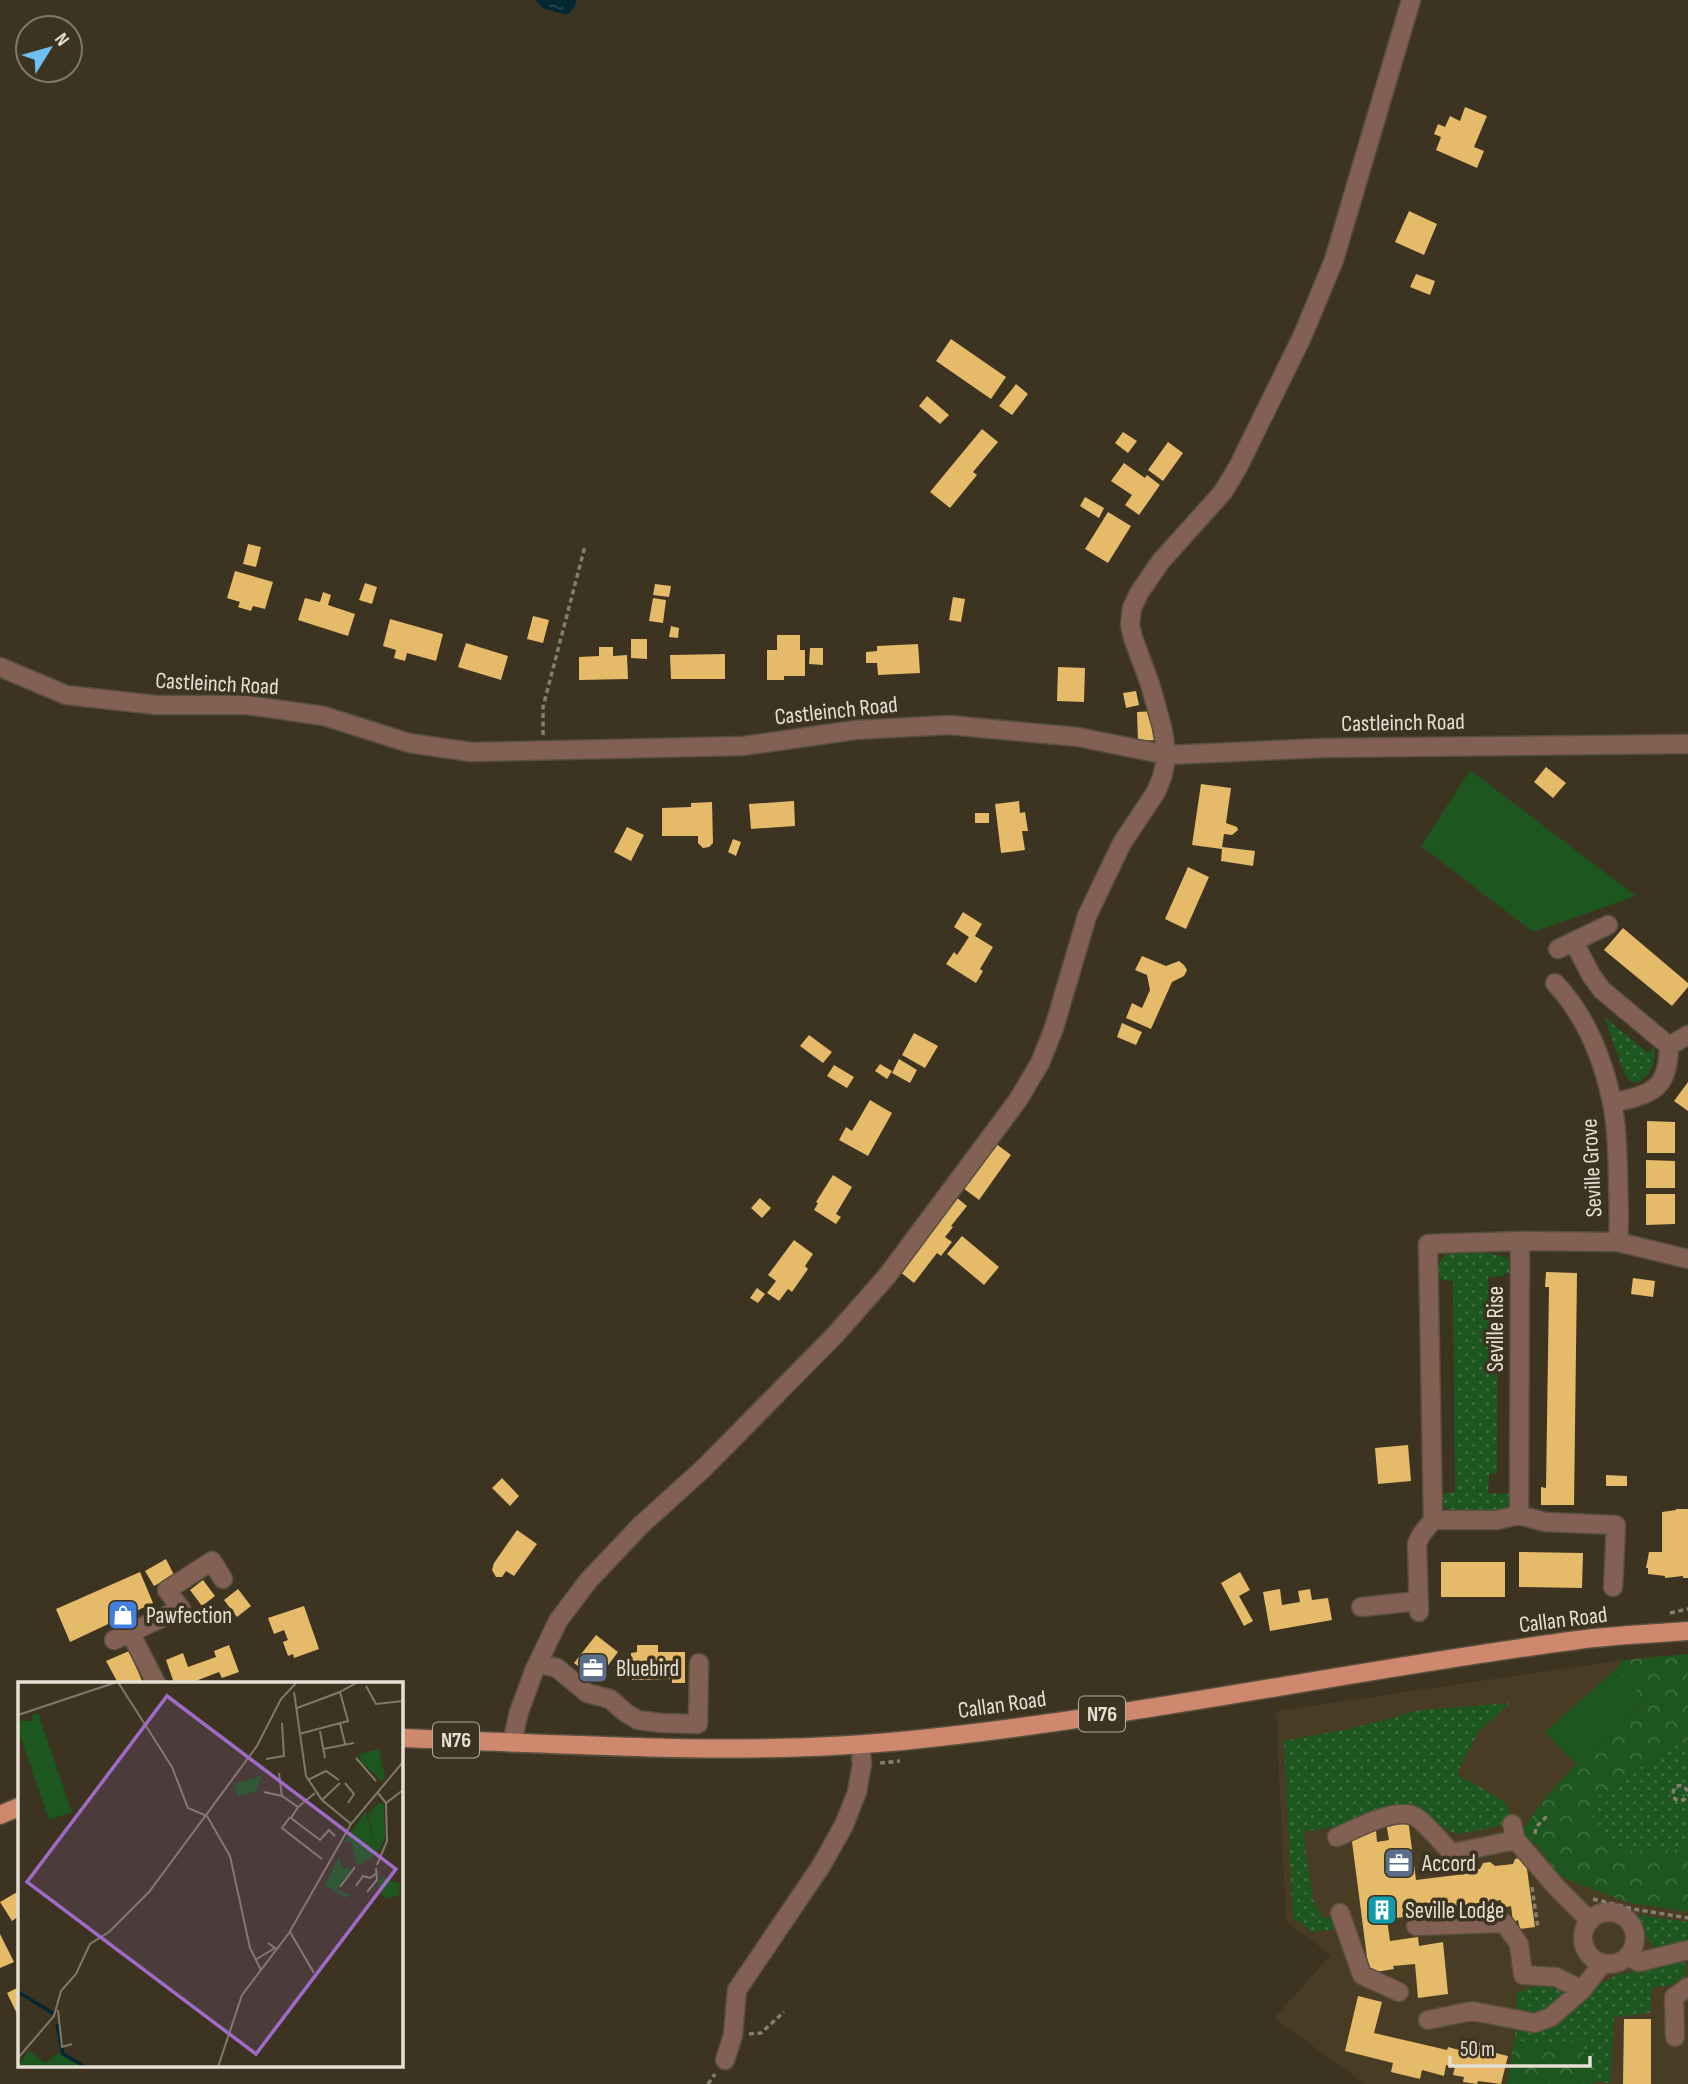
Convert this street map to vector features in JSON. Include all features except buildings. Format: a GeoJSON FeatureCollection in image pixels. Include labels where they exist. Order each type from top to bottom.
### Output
{"type":"FeatureCollection","features":[{"type":"Feature","properties":{"kind":"main road","name":"Callan Road"},"geometry":{"type":"LineString","coordinates":[[402,1738],[774,1749],[860,1745],[1010,1729],[1580,1639],[1688,1631]]}},
{"type":"Feature","properties":{"kind":"main road"},"geometry":{"type":"LineString","coordinates":[[0,1815],[18,1807]]}},
{"type":"Feature","properties":{"kind":"street"},"geometry":{"type":"LineString","coordinates":[[512,1743],[519,1712],[538,1662],[558,1621],[588,1581],[641,1525],[704,1468],[835,1335],[887,1276],[1018,1100],[1040,1063],[1054,1028],[1087,916],[1122,843],[1156,792],[1167,755],[1150,684],[1133,638],[1130,625],[1132,608],[1161,561],[1223,492],[1302,337],[1334,260],[1412,0]]}},
{"type":"Feature","properties":{"kind":"street","name":"Castleinch Road"},"geometry":{"type":"LineString","coordinates":[[0,667],[66,695],[156,705],[247,705],[324,716],[409,743],[471,752],[743,746],[855,730],[949,725],[1078,737],[1167,755],[1323,748],[1688,744]]}},
{"type":"Feature","properties":{"kind":"street"},"geometry":{"type":"LineString","coordinates":[[1608,925],[1566,946],[1602,990],[1669,1046],[1688,1035]]}},
{"type":"Feature","properties":{"kind":"street","name":"Seville Grove"},"geometry":{"type":"LineString","coordinates":[[1555,983],[1567,996],[1594,1044],[1612,1103],[1618,1168],[1618,1242],[1688,1259]]}},
{"type":"Feature","properties":{"kind":"street","name":"Seville Grove"},"geometry":{"type":"LineString","coordinates":[[1612,1103],[1659,1087],[1668,1066],[1669,1046]]}},
{"type":"Feature","properties":{"kind":"street","name":"Seville Rise"},"geometry":{"type":"LineString","coordinates":[[1519,1515],[1520,1241]]}},
{"type":"Feature","properties":{"kind":"street"},"geometry":{"type":"LineString","coordinates":[[1361,1607],[1419,1606],[1417,1544],[1433,1520],[1428,1244],[1618,1242]]}},
{"type":"Feature","properties":{"kind":"street"},"geometry":{"type":"LineString","coordinates":[[1433,1520],[1497,1520],[1519,1515],[1545,1522],[1616,1525],[1613,1587]]}},
{"type":"Feature","properties":{"kind":"street"},"geometry":{"type":"LineString","coordinates":[[155,1682],[122,1636],[181,1609],[167,1590],[212,1561],[223,1578]]}},
{"type":"Feature","properties":{"kind":"street"},"geometry":{"type":"LineString","coordinates":[[538,1662],[557,1668],[587,1692],[610,1699],[638,1720],[698,1724],[699,1663]]}},
{"type":"Feature","properties":{"kind":"street"},"geometry":{"type":"LineString","coordinates":[[725,2060],[733,2035],[737,1990],[821,1866],[844,1825],[857,1792],[862,1764],[860,1745]]}},
{"type":"Feature","properties":{"kind":"street"},"geometry":{"type":"LineString","coordinates":[[1337,1837],[1382,1817],[1408,1815],[1416,1817],[1452,1853],[1519,1834],[1560,1891],[1589,1920]]}},
{"type":"Feature","properties":{"kind":"street"},"geometry":{"type":"LineString","coordinates":[[1604,1912],[1612,1912],[1627,1919],[1632,1926],[1635,1941],[1628,1956],[1616,1964],[1602,1964],[1587,1953],[1584,1928],[1589,1920],[1604,1912]]}},
{"type":"Feature","properties":{"kind":"street"},"geometry":{"type":"LineString","coordinates":[[1340,1913],[1362,1975],[1399,1992]]}},
{"type":"Feature","properties":{"kind":"street"},"geometry":{"type":"LineString","coordinates":[[1416,1926],[1504,1923],[1519,1944],[1522,1975],[1556,1977],[1582,1990]]}},
{"type":"Feature","properties":{"kind":"street"},"geometry":{"type":"LineString","coordinates":[[1628,1956],[1639,1962],[1688,1950]]}},
{"type":"Feature","properties":{"kind":"street"},"geometry":{"type":"LineString","coordinates":[[1428,2020],[1472,2011],[1535,2023],[1551,2017],[1582,1990],[1602,1964]]}},
{"type":"Feature","properties":{"kind":"street"},"geometry":{"type":"LineString","coordinates":[[1675,2038],[1674,1997],[1688,1987]]}},
{"type":"Feature","properties":{"kind":"path"},"geometry":{"type":"LineString","coordinates":[[544,751],[543,707],[585,546]]}},
{"type":"Feature","properties":{"kind":"path"},"geometry":{"type":"LineString","coordinates":[[1668,1613],[1688,1609]]}},
{"type":"Feature","properties":{"kind":"path"},"geometry":{"type":"LineString","coordinates":[[1519,1834],[1534,1838],[1536,1826],[1549,1814]]}},
{"type":"Feature","properties":{"kind":"path"},"geometry":{"type":"LineString","coordinates":[[1532,1887],[1538,1928]]}},
{"type":"Feature","properties":{"kind":"path"},"geometry":{"type":"LineString","coordinates":[[1560,1891],[1633,1909],[1688,1918]]}},
{"type":"Feature","properties":{"kind":"path"},"geometry":{"type":"LineString","coordinates":[[733,2035],[761,2033],[784,2012]]}},
{"type":"Feature","properties":{"kind":"shaded area"},"geometry":{"type":"Polygon","coordinates":[[[1688,1654],[1688,2084],[1365,2084],[1274,2018],[1331,1955],[1286,1921],[1276,1711],[1623,1660],[1688,1654]]]}},
{"type":"Feature","properties":{"kind":"green space"},"geometry":{"type":"Polygon","coordinates":[[[1470,770],[1636,896],[1533,932],[1421,846],[1470,770]]]}},
{"type":"Feature","properties":{"kind":"green space"},"geometry":{"type":"Polygon","coordinates":[[[1604,1017],[1648,1053],[1654,1047],[1652,1068],[1638,1083],[1630,1081],[1625,1075],[1604,1017]]]}},
{"type":"Feature","properties":{"kind":"green space"},"geometry":{"type":"Polygon","coordinates":[[[1471,1251],[1508,1258],[1510,1273],[1488,1277],[1489,1297],[1498,1297],[1497,1473],[1489,1474],[1488,1493],[1509,1494],[1509,1500],[1507,1506],[1497,1511],[1453,1512],[1444,1506],[1442,1495],[1455,1492],[1453,1281],[1442,1280],[1439,1267],[1448,1253],[1471,1251]]]}},
{"type":"Feature","properties":{"kind":"green space"},"geometry":{"type":"Polygon","coordinates":[[[1688,1654],[1688,1742],[1677,1745],[1613,1783],[1595,1799],[1592,1820],[1608,1841],[1627,1851],[1683,1849],[1688,1845],[1688,1912],[1626,1902],[1559,1876],[1537,1845],[1530,1843],[1519,1824],[1526,1826],[1566,1775],[1646,1703],[1616,1669],[1623,1660],[1688,1654]]]}},
{"type":"Feature","properties":{"kind":"green space"},"geometry":{"type":"Polygon","coordinates":[[[1616,1669],[1646,1702],[1577,1765],[1545,1732],[1616,1669]]]}},
{"type":"Feature","properties":{"kind":"green space"},"geometry":{"type":"Polygon","coordinates":[[[1510,1703],[1478,1732],[1457,1774],[1505,1802],[1509,1811],[1504,1825],[1458,1834],[1406,1809],[1386,1811],[1335,1827],[1303,1832],[1313,1900],[1323,1918],[1333,1917],[1335,1929],[1313,1932],[1293,1918],[1284,1741],[1353,1728],[1421,1710],[1510,1703]]]}},
{"type":"Feature","properties":{"kind":"green space"},"geometry":{"type":"Polygon","coordinates":[[[1688,1742],[1688,1845],[1683,1849],[1627,1851],[1608,1841],[1592,1820],[1595,1799],[1613,1783],[1677,1745],[1688,1742]]]}},
{"type":"Feature","properties":{"kind":"green space"},"geometry":{"type":"Polygon","coordinates":[[[1633,1914],[1688,1922],[1688,1943],[1657,1949],[1633,1914]]]}},
{"type":"Feature","properties":{"kind":"green space"},"geometry":{"type":"Polygon","coordinates":[[[1681,1962],[1686,1964],[1686,1975],[1672,1985],[1652,1988],[1650,2013],[1614,2017],[1610,2083],[1593,2081],[1580,2040],[1537,2044],[1514,2040],[1517,2025],[1617,1975],[1681,1962]]]}},
{"type":"Feature","properties":{"kind":"green space"},"geometry":{"type":"Polygon","coordinates":[[[1553,1985],[1565,1990],[1564,1997],[1543,2013],[1517,2014],[1516,1993],[1536,1986],[1553,1985]]]}},
{"type":"Feature","properties":{"kind":"green space"},"geometry":{"type":"Polygon","coordinates":[[[1514,2040],[1537,2044],[1580,2040],[1594,2084],[1507,2084],[1514,2040]]]}},
{"type":"Feature","properties":{"kind":"water"},"geometry":{"type":"Polygon","coordinates":[[[535,0],[577,0],[567,15],[543,8],[535,0]]]}},
{"type":"Feature","properties":{"kind":"place","name":"Pawfection"},"geometry":{"type":"Point","coordinates":[123,1615]}},
{"type":"Feature","properties":{"kind":"place","name":"Bluebird"},"geometry":{"type":"Point","coordinates":[593,1668]}},
{"type":"Feature","properties":{"kind":"place","name":"Accord"},"geometry":{"type":"Point","coordinates":[1399,1863]}},
{"type":"Feature","properties":{"kind":"place","name":"Seville Lodge"},"geometry":{"type":"Point","coordinates":[1382,1910]}}]}
